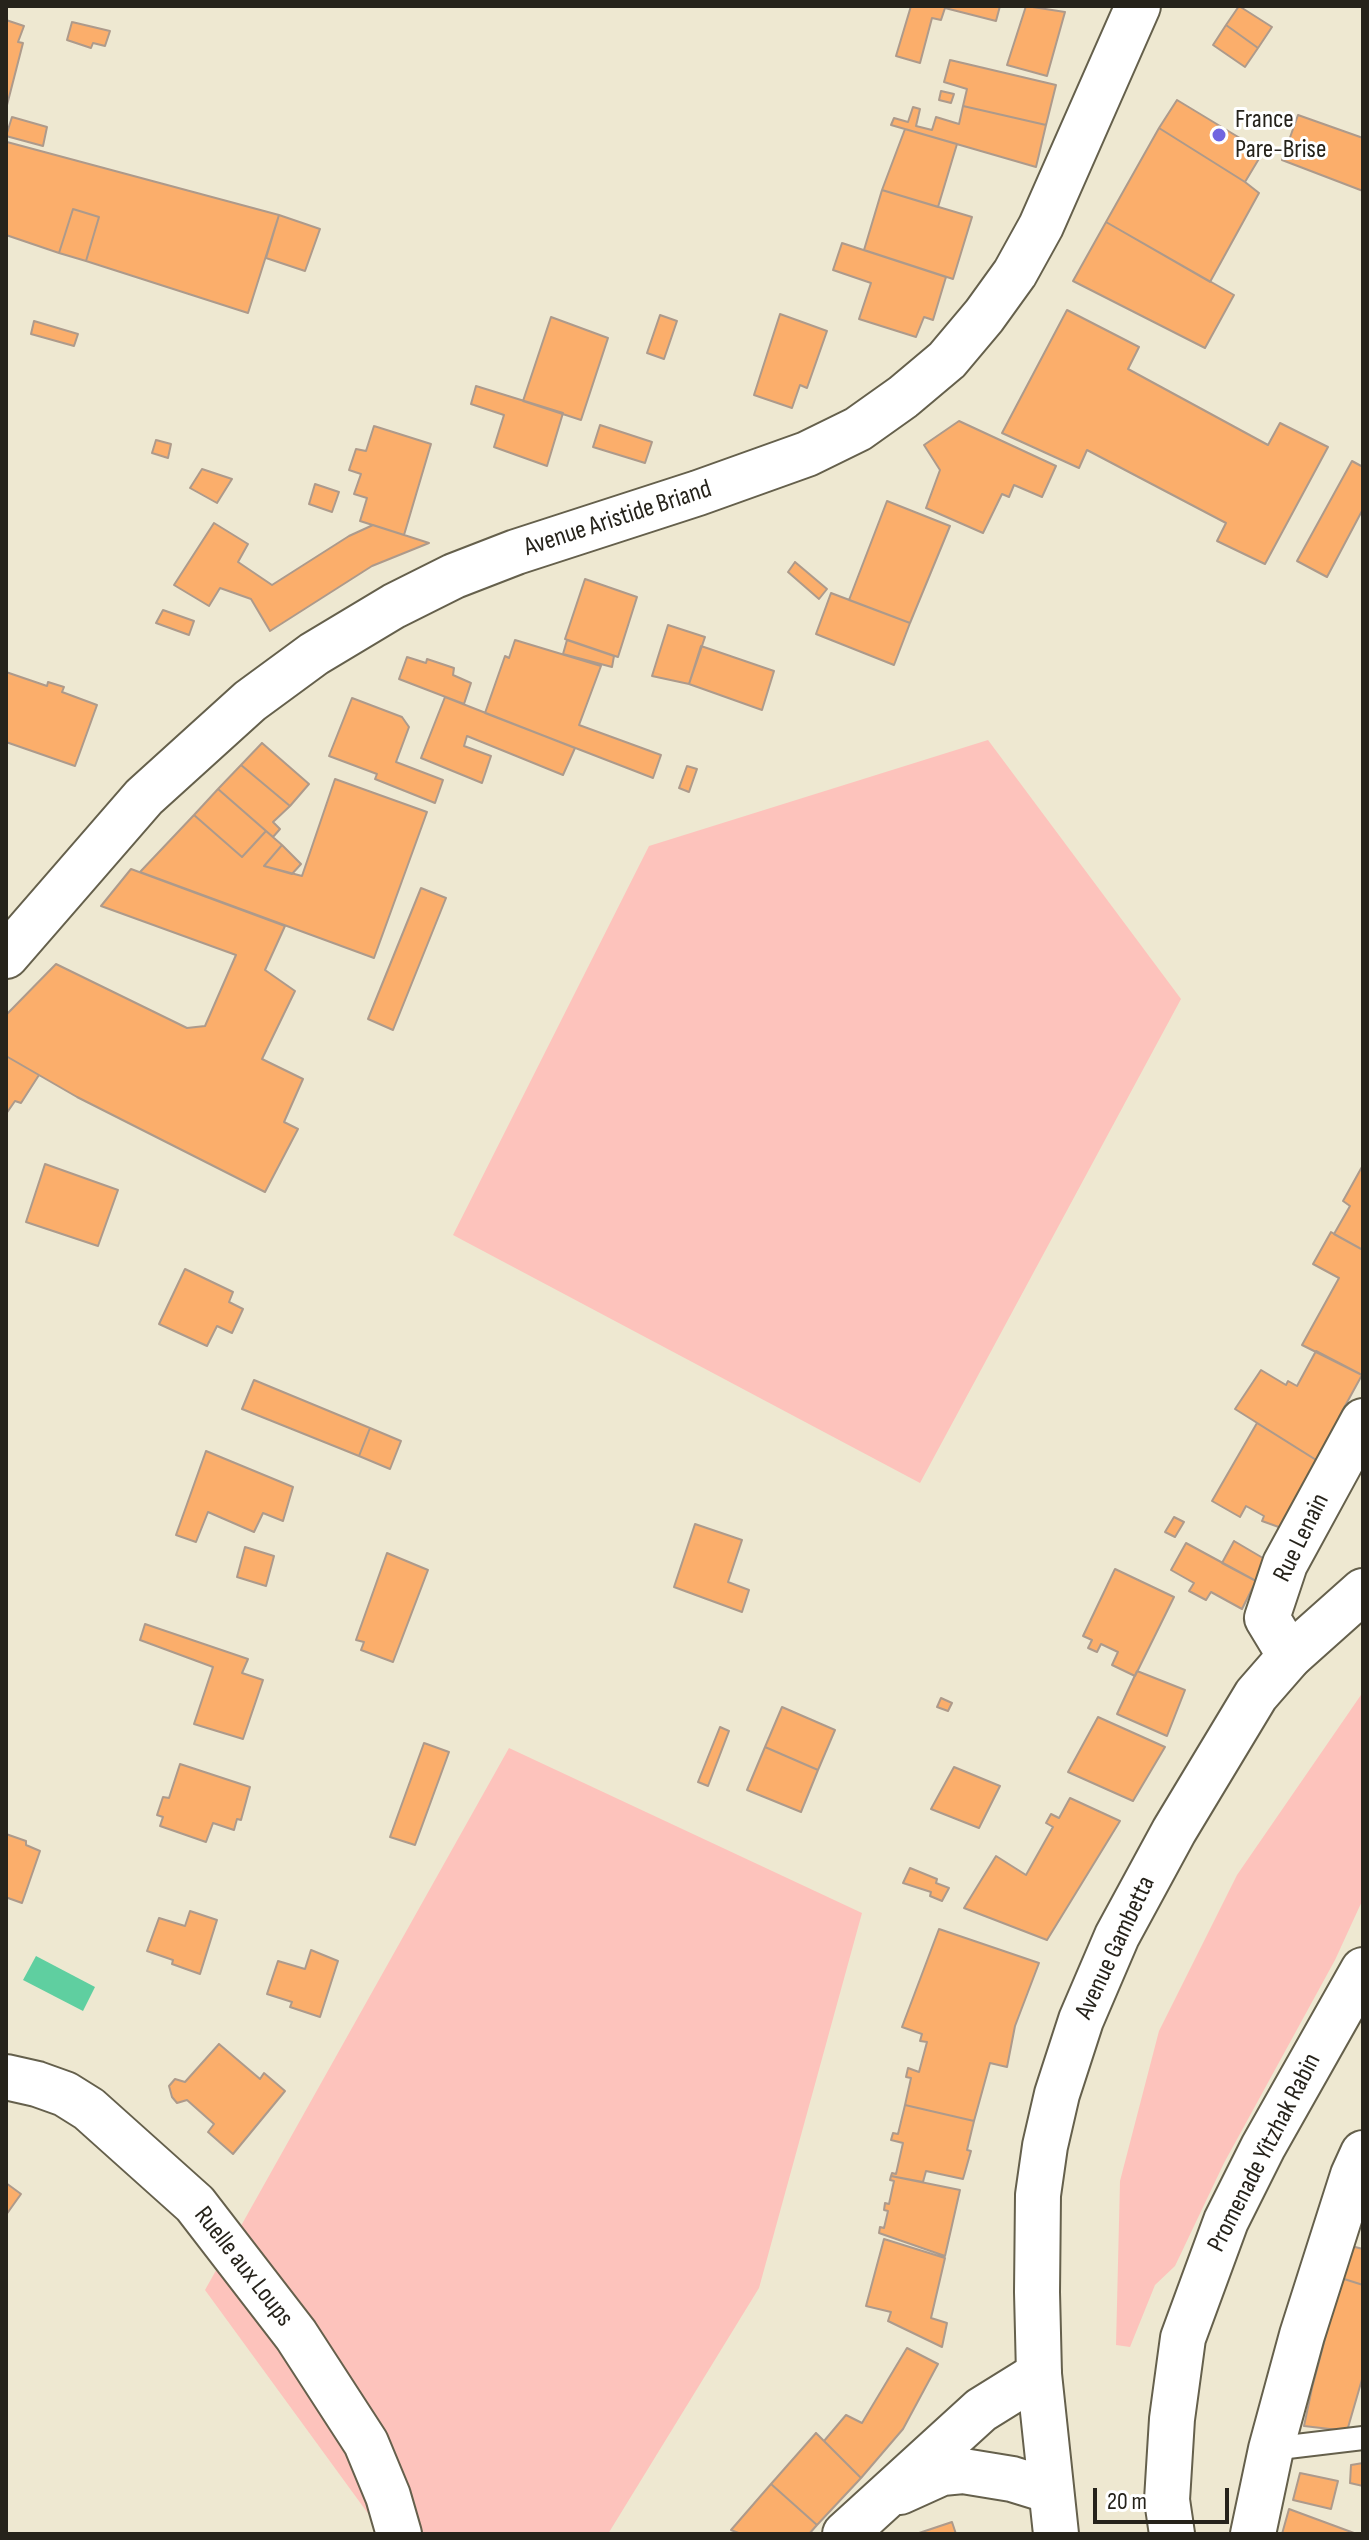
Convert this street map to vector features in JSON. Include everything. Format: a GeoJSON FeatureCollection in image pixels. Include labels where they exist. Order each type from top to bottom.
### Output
{"type":"FeatureCollection","features":[{"type":"Feature","properties":{"kind":"street","name":"Avenue Aristide Briand"},"geometry":{"type":"LineString","coordinates":[[6,956],[144,797],[250,701],[314,654],[394,606],[454,576],[516,552],[807,454],[858,429],[903,397],[947,360],[1015,273],[1041,226],[1136,8]]}},
{"type":"Feature","properties":{"kind":"street","name":"Rue Lenain"},"geometry":{"type":"LineString","coordinates":[[1290,1656],[1267,1618],[1285,1564],[1363,1421]]}},
{"type":"Feature","properties":{"kind":"street","name":"Avenue Gambetta"},"geometry":{"type":"LineString","coordinates":[[1056,2534],[1039,2374],[1038,2195],[1054,2107],[1081,2020],[1117,1936],[1174,1831],[1256,1695],[1290,1656],[1363,1591]]}},
{"type":"Feature","properties":{"kind":"street","name":"Promenade Yitzhak Rabin"},"geometry":{"type":"LineString","coordinates":[[1172,2534],[1167,2500],[1171,2433],[1183,2338],[1226,2221],[1263,2147],[1363,1970]]}},
{"type":"Feature","properties":{"kind":"street","name":"Ruelle aux Loups"},"geometry":{"type":"LineString","coordinates":[[6,2077],[65,2094],[89,2109],[195,2204],[296,2335],[366,2443],[388,2496],[399,2534]]}},
{"type":"Feature","properties":{"kind":"street"},"geometry":{"type":"LineString","coordinates":[[1253,2534],[1271,2449],[1302,2335],[1353,2175],[1363,2153]]}},
{"type":"Feature","properties":{"kind":"street"},"geometry":{"type":"LineString","coordinates":[[845,2534],[981,2410],[1039,2374]]}},
{"type":"Feature","properties":{"kind":"street"},"geometry":{"type":"LineString","coordinates":[[880,2502],[942,2473],[963,2471],[1012,2479],[1051,2491]]}},
{"type":"Feature","properties":{"kind":"lane"},"geometry":{"type":"LineString","coordinates":[[1271,2449],[1363,2438]]}},
{"type":"Feature","properties":{"kind":"shaded area"},"geometry":{"type":"Polygon","coordinates":[[[988,740],[1181,999],[920,1483],[453,1235],[649,846],[988,740]]]}},
{"type":"Feature","properties":{"kind":"shaded area"},"geometry":{"type":"Polygon","coordinates":[[[1363,1692],[1363,1899],[1335,1960],[1224,2163],[1175,2266],[1155,2285],[1130,2347],[1116,2345],[1120,2181],[1159,2031],[1237,1875],[1363,1692]]]}},
{"type":"Feature","properties":{"kind":"shaded area"},"geometry":{"type":"Polygon","coordinates":[[[509,1748],[862,1913],[759,2288],[608,2534],[383,2534],[205,2290],[509,1748]]]}},
{"type":"Feature","properties":{"kind":"shaded area"},"geometry":{"type":"Polygon","coordinates":[[[36,1956],[95,1987],[83,2011],[23,1980],[36,1956]]]}},
{"type":"Feature","properties":{"kind":"building"},"geometry":{"type":"Polygon","coordinates":[[[911,6],[1000,6],[996,21],[945,8],[941,20],[932,18],[920,63],[896,56],[911,6]]]}},
{"type":"Feature","properties":{"kind":"building"},"geometry":{"type":"Polygon","coordinates":[[[1026,6],[1065,12],[1047,76],[1007,65],[1026,6]]]}},
{"type":"Feature","properties":{"kind":"building"},"geometry":{"type":"Polygon","coordinates":[[[1239,6],[1272,27],[1258,48],[1226,25],[1239,6]]]}},
{"type":"Feature","properties":{"kind":"building"},"geometry":{"type":"Polygon","coordinates":[[[6,20],[24,26],[18,42],[23,43],[6,109],[6,20]]]}},
{"type":"Feature","properties":{"kind":"building"},"geometry":{"type":"Polygon","coordinates":[[[72,22],[110,31],[105,46],[93,43],[91,48],[67,40],[72,22]]]}},
{"type":"Feature","properties":{"kind":"building"},"geometry":{"type":"Polygon","coordinates":[[[1226,25],[1258,48],[1245,67],[1213,45],[1226,25]]]}},
{"type":"Feature","properties":{"kind":"building"},"geometry":{"type":"Polygon","coordinates":[[[950,60],[1056,85],[1046,125],[963,106],[967,89],[944,82],[950,60]]]}},
{"type":"Feature","properties":{"kind":"building"},"geometry":{"type":"Polygon","coordinates":[[[941,91],[954,94],[951,103],[939,100],[941,91]]]}},
{"type":"Feature","properties":{"kind":"building"},"geometry":{"type":"Polygon","coordinates":[[[1177,100],[1263,152],[1245,182],[1159,128],[1177,100]]]}},
{"type":"Feature","properties":{"kind":"building"},"geometry":{"type":"Polygon","coordinates":[[[963,106],[1046,125],[1036,167],[891,125],[894,118],[908,122],[913,107],[920,109],[916,126],[932,130],[936,117],[959,124],[963,106]]]}},
{"type":"Feature","properties":{"kind":"building"},"geometry":{"type":"Polygon","coordinates":[[[1298,115],[1363,138],[1363,191],[1282,160],[1298,115]]]}},
{"type":"Feature","properties":{"kind":"building"},"geometry":{"type":"Polygon","coordinates":[[[12,117],[47,127],[43,146],[6,136],[12,117]]]}},
{"type":"Feature","properties":{"kind":"building"},"geometry":{"type":"Polygon","coordinates":[[[1159,128],[1259,193],[1210,282],[1106,222],[1159,128]]]}},
{"type":"Feature","properties":{"kind":"building"},"geometry":{"type":"Polygon","coordinates":[[[905,129],[957,144],[938,207],[882,190],[905,129]]]}},
{"type":"Feature","properties":{"kind":"building"},"geometry":{"type":"Polygon","coordinates":[[[7,142],[279,215],[248,313],[86,261],[99,217],[73,209],[59,253],[6,235],[7,142]]]}},
{"type":"Feature","properties":{"kind":"building"},"geometry":{"type":"Polygon","coordinates":[[[882,190],[972,217],[953,279],[864,250],[882,190]]]}},
{"type":"Feature","properties":{"kind":"building"},"geometry":{"type":"Polygon","coordinates":[[[73,209],[99,217],[86,261],[59,253],[73,209]]]}},
{"type":"Feature","properties":{"kind":"building"},"geometry":{"type":"Polygon","coordinates":[[[279,215],[320,229],[305,271],[266,258],[279,215]]]}},
{"type":"Feature","properties":{"kind":"building"},"geometry":{"type":"Polygon","coordinates":[[[1106,222],[1234,295],[1205,348],[1073,281],[1106,222]]]}},
{"type":"Feature","properties":{"kind":"building"},"geometry":{"type":"Polygon","coordinates":[[[842,243],[946,277],[933,320],[924,317],[916,337],[859,319],[871,283],[833,270],[842,243]]]}},
{"type":"Feature","properties":{"kind":"building"},"geometry":{"type":"Polygon","coordinates":[[[1067,310],[1139,347],[1128,369],[1268,445],[1280,423],[1328,447],[1265,564],[1217,541],[1226,523],[1087,450],[1079,468],[1002,433],[1067,310]]]}},
{"type":"Feature","properties":{"kind":"building"},"geometry":{"type":"Polygon","coordinates":[[[780,314],[827,331],[807,388],[800,385],[792,408],[754,395],[780,314]]]}},
{"type":"Feature","properties":{"kind":"building"},"geometry":{"type":"Polygon","coordinates":[[[660,315],[677,321],[664,359],[647,353],[660,315]]]}},
{"type":"Feature","properties":{"kind":"building"},"geometry":{"type":"Polygon","coordinates":[[[551,317],[608,338],[581,420],[523,401],[551,317]]]}},
{"type":"Feature","properties":{"kind":"building"},"geometry":{"type":"Polygon","coordinates":[[[34,321],[78,334],[74,346],[31,334],[34,321]]]}},
{"type":"Feature","properties":{"kind":"building"},"geometry":{"type":"Polygon","coordinates":[[[476,386],[563,413],[547,466],[494,447],[504,415],[471,404],[476,386]]]}},
{"type":"Feature","properties":{"kind":"building"},"geometry":{"type":"Polygon","coordinates":[[[959,421],[1056,466],[1042,497],[1014,485],[1009,497],[1002,494],[983,533],[926,508],[940,470],[924,445],[959,421]]]}},
{"type":"Feature","properties":{"kind":"building"},"geometry":{"type":"Polygon","coordinates":[[[600,425],[652,442],[645,463],[593,447],[600,425]]]}},
{"type":"Feature","properties":{"kind":"building"},"geometry":{"type":"Polygon","coordinates":[[[374,426],[431,444],[404,535],[360,521],[367,498],[354,494],[361,474],[349,470],[356,449],[366,451],[374,426]]]}},
{"type":"Feature","properties":{"kind":"building"},"geometry":{"type":"Polygon","coordinates":[[[156,440],[171,444],[168,458],[152,453],[156,440]]]}},
{"type":"Feature","properties":{"kind":"building"},"geometry":{"type":"Polygon","coordinates":[[[1352,461],[1363,467],[1363,509],[1327,577],[1297,561],[1352,461]]]}},
{"type":"Feature","properties":{"kind":"building"},"geometry":{"type":"Polygon","coordinates":[[[202,469],[232,479],[217,503],[190,488],[202,469]]]}},
{"type":"Feature","properties":{"kind":"building"},"geometry":{"type":"Polygon","coordinates":[[[315,484],[339,492],[332,512],[309,504],[315,484]]]}},
{"type":"Feature","properties":{"kind":"building"},"geometry":{"type":"Polygon","coordinates":[[[887,501],[950,526],[910,623],[849,600],[887,501]]]}},
{"type":"Feature","properties":{"kind":"building"},"geometry":{"type":"Polygon","coordinates":[[[214,523],[248,544],[238,562],[272,585],[349,536],[373,525],[429,543],[372,566],[270,631],[251,599],[220,588],[209,606],[174,585],[214,523]]]}},
{"type":"Feature","properties":{"kind":"building"},"geometry":{"type":"Polygon","coordinates":[[[795,562],[827,589],[819,599],[788,572],[795,562]]]}},
{"type":"Feature","properties":{"kind":"building"},"geometry":{"type":"Polygon","coordinates":[[[585,579],[637,597],[618,657],[565,639],[585,579]]]}},
{"type":"Feature","properties":{"kind":"building"},"geometry":{"type":"Polygon","coordinates":[[[831,593],[910,623],[894,665],[816,634],[831,593]]]}},
{"type":"Feature","properties":{"kind":"building"},"geometry":{"type":"Polygon","coordinates":[[[163,610],[194,621],[189,635],[156,623],[163,610]]]}},
{"type":"Feature","properties":{"kind":"building"},"geometry":{"type":"Polygon","coordinates":[[[668,625],[705,637],[689,684],[652,676],[668,625]]]}},
{"type":"Feature","properties":{"kind":"building"},"geometry":{"type":"Polygon","coordinates":[[[515,640],[601,666],[579,725],[661,755],[653,778],[485,713],[505,656],[509,658],[515,640]]]}},
{"type":"Feature","properties":{"kind":"building"},"geometry":{"type":"Polygon","coordinates":[[[567,640],[614,656],[612,667],[563,654],[567,640]]]}},
{"type":"Feature","properties":{"kind":"building"},"geometry":{"type":"Polygon","coordinates":[[[701,646],[774,671],[762,710],[689,684],[701,646]]]}},
{"type":"Feature","properties":{"kind":"building"},"geometry":{"type":"Polygon","coordinates":[[[407,657],[426,663],[427,659],[454,668],[453,675],[471,683],[464,704],[399,679],[407,657]]]}},
{"type":"Feature","properties":{"kind":"building"},"geometry":{"type":"Polygon","coordinates":[[[6,672],[47,686],[48,682],[64,687],[62,692],[97,705],[75,766],[6,742],[6,672]]]}},
{"type":"Feature","properties":{"kind":"building"},"geometry":{"type":"Polygon","coordinates":[[[445,697],[575,748],[563,775],[467,736],[464,746],[491,756],[482,783],[421,758],[445,697]]]}},
{"type":"Feature","properties":{"kind":"building"},"geometry":{"type":"Polygon","coordinates":[[[352,698],[402,717],[409,727],[396,762],[443,780],[435,803],[375,779],[377,774],[329,756],[352,698]]]}},
{"type":"Feature","properties":{"kind":"building"},"geometry":{"type":"Polygon","coordinates":[[[262,743],[309,784],[290,806],[241,765],[262,743]]]}},
{"type":"Feature","properties":{"kind":"building"},"geometry":{"type":"Polygon","coordinates":[[[241,765],[290,806],[273,822],[280,829],[273,837],[218,789],[241,765]]]}},
{"type":"Feature","properties":{"kind":"building"},"geometry":{"type":"Polygon","coordinates":[[[687,766],[697,769],[689,792],[679,788],[687,766]]]}},
{"type":"Feature","properties":{"kind":"building"},"geometry":{"type":"Polygon","coordinates":[[[335,779],[427,812],[374,958],[140,872],[194,815],[242,857],[266,831],[282,845],[264,866],[302,876],[335,779]]]}},
{"type":"Feature","properties":{"kind":"building"},"geometry":{"type":"Polygon","coordinates":[[[218,789],[266,831],[242,857],[194,815],[218,789]]]}},
{"type":"Feature","properties":{"kind":"building"},"geometry":{"type":"Polygon","coordinates":[[[282,845],[301,864],[292,874],[264,866],[282,845]]]}},
{"type":"Feature","properties":{"kind":"building"},"geometry":{"type":"Polygon","coordinates":[[[131,869],[285,926],[265,970],[295,991],[262,1059],[303,1079],[284,1122],[298,1129],[265,1192],[77,1097],[6,1056],[6,1015],[56,964],[187,1028],[205,1026],[236,955],[101,906],[131,869]]]}},
{"type":"Feature","properties":{"kind":"building"},"geometry":{"type":"Polygon","coordinates":[[[421,888],[446,898],[393,1030],[368,1019],[421,888]]]}},
{"type":"Feature","properties":{"kind":"building"},"geometry":{"type":"Polygon","coordinates":[[[6,1056],[39,1075],[21,1103],[15,1101],[6,1114],[6,1056]]]}},
{"type":"Feature","properties":{"kind":"building"},"geometry":{"type":"Polygon","coordinates":[[[45,1164],[118,1190],[98,1246],[26,1222],[45,1164]]]}},
{"type":"Feature","properties":{"kind":"building"},"geometry":{"type":"Polygon","coordinates":[[[1363,1165],[1363,1250],[1334,1234],[1350,1206],[1343,1201],[1363,1165]]]}},
{"type":"Feature","properties":{"kind":"building"},"geometry":{"type":"Polygon","coordinates":[[[1331,1232],[1363,1250],[1362,1375],[1302,1345],[1339,1278],[1313,1264],[1331,1232]]]}},
{"type":"Feature","properties":{"kind":"building"},"geometry":{"type":"Polygon","coordinates":[[[185,1269],[233,1292],[229,1302],[243,1309],[232,1333],[217,1326],[207,1346],[159,1324],[185,1269]]]}},
{"type":"Feature","properties":{"kind":"building"},"geometry":{"type":"Polygon","coordinates":[[[1316,1351],[1362,1375],[1339,1417],[1345,1420],[1321,1463],[1235,1409],[1261,1370],[1286,1385],[1288,1381],[1297,1386],[1316,1351]]]}},
{"type":"Feature","properties":{"kind":"building"},"geometry":{"type":"Polygon","coordinates":[[[254,1380],[370,1428],[359,1456],[242,1409],[254,1380]]]}},
{"type":"Feature","properties":{"kind":"building"},"geometry":{"type":"Polygon","coordinates":[[[1257,1423],[1324,1465],[1287,1530],[1262,1521],[1264,1516],[1246,1506],[1240,1517],[1212,1501],[1257,1423]]]}},
{"type":"Feature","properties":{"kind":"building"},"geometry":{"type":"Polygon","coordinates":[[[370,1428],[401,1441],[390,1469],[359,1456],[370,1428]]]}},
{"type":"Feature","properties":{"kind":"building"},"geometry":{"type":"Polygon","coordinates":[[[206,1451],[293,1487],[283,1521],[263,1513],[254,1532],[208,1512],[196,1542],[176,1535],[206,1451]]]}},
{"type":"Feature","properties":{"kind":"building"},"geometry":{"type":"Polygon","coordinates":[[[1174,1517],[1184,1522],[1175,1537],[1165,1532],[1174,1517]]]}},
{"type":"Feature","properties":{"kind":"building"},"geometry":{"type":"Polygon","coordinates":[[[695,1524],[742,1540],[728,1582],[749,1590],[742,1612],[674,1587],[695,1524]]]}},
{"type":"Feature","properties":{"kind":"building"},"geometry":{"type":"Polygon","coordinates":[[[1234,1541],[1268,1561],[1256,1581],[1222,1563],[1234,1541]]]}},
{"type":"Feature","properties":{"kind":"building"},"geometry":{"type":"Polygon","coordinates":[[[1186,1543],[1256,1581],[1242,1609],[1211,1592],[1206,1600],[1189,1591],[1194,1583],[1171,1570],[1186,1543]]]}},
{"type":"Feature","properties":{"kind":"building"},"geometry":{"type":"Polygon","coordinates":[[[245,1547],[274,1556],[266,1586],[237,1577],[245,1547]]]}},
{"type":"Feature","properties":{"kind":"building"},"geometry":{"type":"Polygon","coordinates":[[[387,1553],[428,1570],[393,1662],[361,1650],[364,1642],[356,1640],[387,1553]]]}},
{"type":"Feature","properties":{"kind":"building"},"geometry":{"type":"Polygon","coordinates":[[[1115,1569],[1174,1597],[1135,1676],[1112,1665],[1118,1652],[1101,1644],[1097,1652],[1088,1648],[1092,1640],[1083,1636],[1115,1569]]]}},
{"type":"Feature","properties":{"kind":"building"},"geometry":{"type":"Polygon","coordinates":[[[145,1624],[248,1659],[242,1673],[263,1680],[243,1739],[194,1724],[213,1667],[140,1640],[145,1624]]]}},
{"type":"Feature","properties":{"kind":"building"},"geometry":{"type":"Polygon","coordinates":[[[1137,1671],[1185,1690],[1167,1736],[1117,1714],[1137,1671]]]}},
{"type":"Feature","properties":{"kind":"building"},"geometry":{"type":"Polygon","coordinates":[[[941,1698],[952,1703],[948,1711],[937,1707],[941,1698]]]}},
{"type":"Feature","properties":{"kind":"building"},"geometry":{"type":"Polygon","coordinates":[[[782,1707],[835,1730],[818,1770],[765,1747],[782,1707]]]}},
{"type":"Feature","properties":{"kind":"building"},"geometry":{"type":"Polygon","coordinates":[[[1098,1717],[1165,1747],[1133,1801],[1068,1772],[1098,1717]]]}},
{"type":"Feature","properties":{"kind":"building"},"geometry":{"type":"Polygon","coordinates":[[[720,1727],[729,1731],[708,1786],[698,1782],[720,1727]]]}},
{"type":"Feature","properties":{"kind":"building"},"geometry":{"type":"Polygon","coordinates":[[[424,1743],[449,1752],[415,1845],[390,1837],[424,1743]]]}},
{"type":"Feature","properties":{"kind":"building"},"geometry":{"type":"Polygon","coordinates":[[[765,1747],[818,1770],[801,1812],[747,1790],[765,1747]]]}},
{"type":"Feature","properties":{"kind":"building"},"geometry":{"type":"Polygon","coordinates":[[[180,1764],[250,1787],[241,1820],[237,1819],[234,1830],[213,1823],[206,1842],[160,1826],[163,1817],[157,1815],[163,1797],[169,1798],[180,1764]]]}},
{"type":"Feature","properties":{"kind":"building"},"geometry":{"type":"Polygon","coordinates":[[[954,1767],[1000,1786],[979,1828],[931,1809],[954,1767]]]}},
{"type":"Feature","properties":{"kind":"building"},"geometry":{"type":"Polygon","coordinates":[[[1070,1798],[1120,1821],[1047,1940],[964,1908],[996,1856],[1026,1875],[1053,1827],[1046,1823],[1051,1814],[1059,1818],[1070,1798]]]}},
{"type":"Feature","properties":{"kind":"building"},"geometry":{"type":"Polygon","coordinates":[[[6,1834],[26,1841],[26,1845],[40,1851],[22,1903],[6,1900],[6,1834]]]}},
{"type":"Feature","properties":{"kind":"building"},"geometry":{"type":"Polygon","coordinates":[[[910,1868],[937,1879],[936,1883],[949,1888],[942,1901],[930,1896],[931,1892],[903,1883],[910,1868]]]}},
{"type":"Feature","properties":{"kind":"building"},"geometry":{"type":"Polygon","coordinates":[[[190,1911],[217,1920],[200,1974],[147,1951],[159,1918],[185,1926],[190,1911]]]}},
{"type":"Feature","properties":{"kind":"building"},"geometry":{"type":"Polygon","coordinates":[[[939,1929],[1039,1963],[1015,2026],[1007,2067],[990,2063],[974,2121],[905,2105],[911,2078],[906,2077],[908,2068],[919,2072],[927,2042],[920,2041],[922,2034],[902,2027],[939,1929]]]}},
{"type":"Feature","properties":{"kind":"building"},"geometry":{"type":"Polygon","coordinates":[[[311,1950],[338,1961],[320,2017],[290,2007],[292,2002],[267,1994],[278,1961],[305,1969],[311,1950]]]}},
{"type":"Feature","properties":{"kind":"building"},"geometry":{"type":"Polygon","coordinates":[[[219,2044],[260,2079],[264,2073],[285,2091],[233,2154],[208,2132],[214,2124],[187,2100],[177,2103],[169,2086],[175,2079],[185,2082],[219,2044]]]}},
{"type":"Feature","properties":{"kind":"building"},"geometry":{"type":"Polygon","coordinates":[[[905,2105],[974,2121],[967,2150],[971,2151],[963,2179],[926,2171],[923,2182],[891,2176],[892,2173],[896,2174],[903,2143],[891,2140],[893,2133],[898,2134],[905,2105]]]}},
{"type":"Feature","properties":{"kind":"building"},"geometry":{"type":"Polygon","coordinates":[[[891,2176],[960,2190],[945,2256],[879,2233],[880,2227],[884,2228],[888,2211],[884,2210],[885,2203],[889,2204],[894,2181],[890,2180],[891,2176]]]}},
{"type":"Feature","properties":{"kind":"building"},"geometry":{"type":"Polygon","coordinates":[[[6,2183],[21,2194],[6,2215],[6,2183]]]}},
{"type":"Feature","properties":{"kind":"building"},"geometry":{"type":"Polygon","coordinates":[[[884,2239],[945,2258],[931,2318],[947,2323],[942,2347],[888,2321],[891,2312],[866,2306],[884,2239]]]}},
{"type":"Feature","properties":{"kind":"building"},"geometry":{"type":"Polygon","coordinates":[[[1351,2246],[1363,2249],[1363,2285],[1341,2278],[1351,2246]]]}},
{"type":"Feature","properties":{"kind":"building"},"geometry":{"type":"Polygon","coordinates":[[[1341,2278],[1363,2285],[1363,2376],[1347,2431],[1304,2426],[1341,2278]]]}},
{"type":"Feature","properties":{"kind":"building"},"geometry":{"type":"Polygon","coordinates":[[[907,2348],[938,2364],[903,2429],[861,2478],[824,2441],[846,2415],[862,2423],[907,2348]]]}},
{"type":"Feature","properties":{"kind":"building"},"geometry":{"type":"Polygon","coordinates":[[[816,2433],[861,2478],[817,2525],[771,2484],[816,2433]]]}},
{"type":"Feature","properties":{"kind":"building"},"geometry":{"type":"Polygon","coordinates":[[[1363,2463],[1363,2486],[1350,2483],[1351,2465],[1363,2463]]]}},
{"type":"Feature","properties":{"kind":"building"},"geometry":{"type":"Polygon","coordinates":[[[1300,2473],[1338,2481],[1331,2509],[1293,2500],[1300,2473]]]}},
{"type":"Feature","properties":{"kind":"building"},"geometry":{"type":"Polygon","coordinates":[[[771,2484],[817,2525],[809,2534],[741,2534],[731,2530],[771,2484]]]}},
{"type":"Feature","properties":{"kind":"building"},"geometry":{"type":"Polygon","coordinates":[[[1289,2509],[1354,2533],[1354,2534],[1282,2534],[1289,2509]]]}},
{"type":"Feature","properties":{"kind":"building"},"geometry":{"type":"Polygon","coordinates":[[[952,2522],[956,2534],[916,2534],[952,2522]]]}},
{"type":"Feature","properties":{"kind":"place","name":"France Pare-Brise"},"geometry":{"type":"Point","coordinates":[1219,135]}}]}
